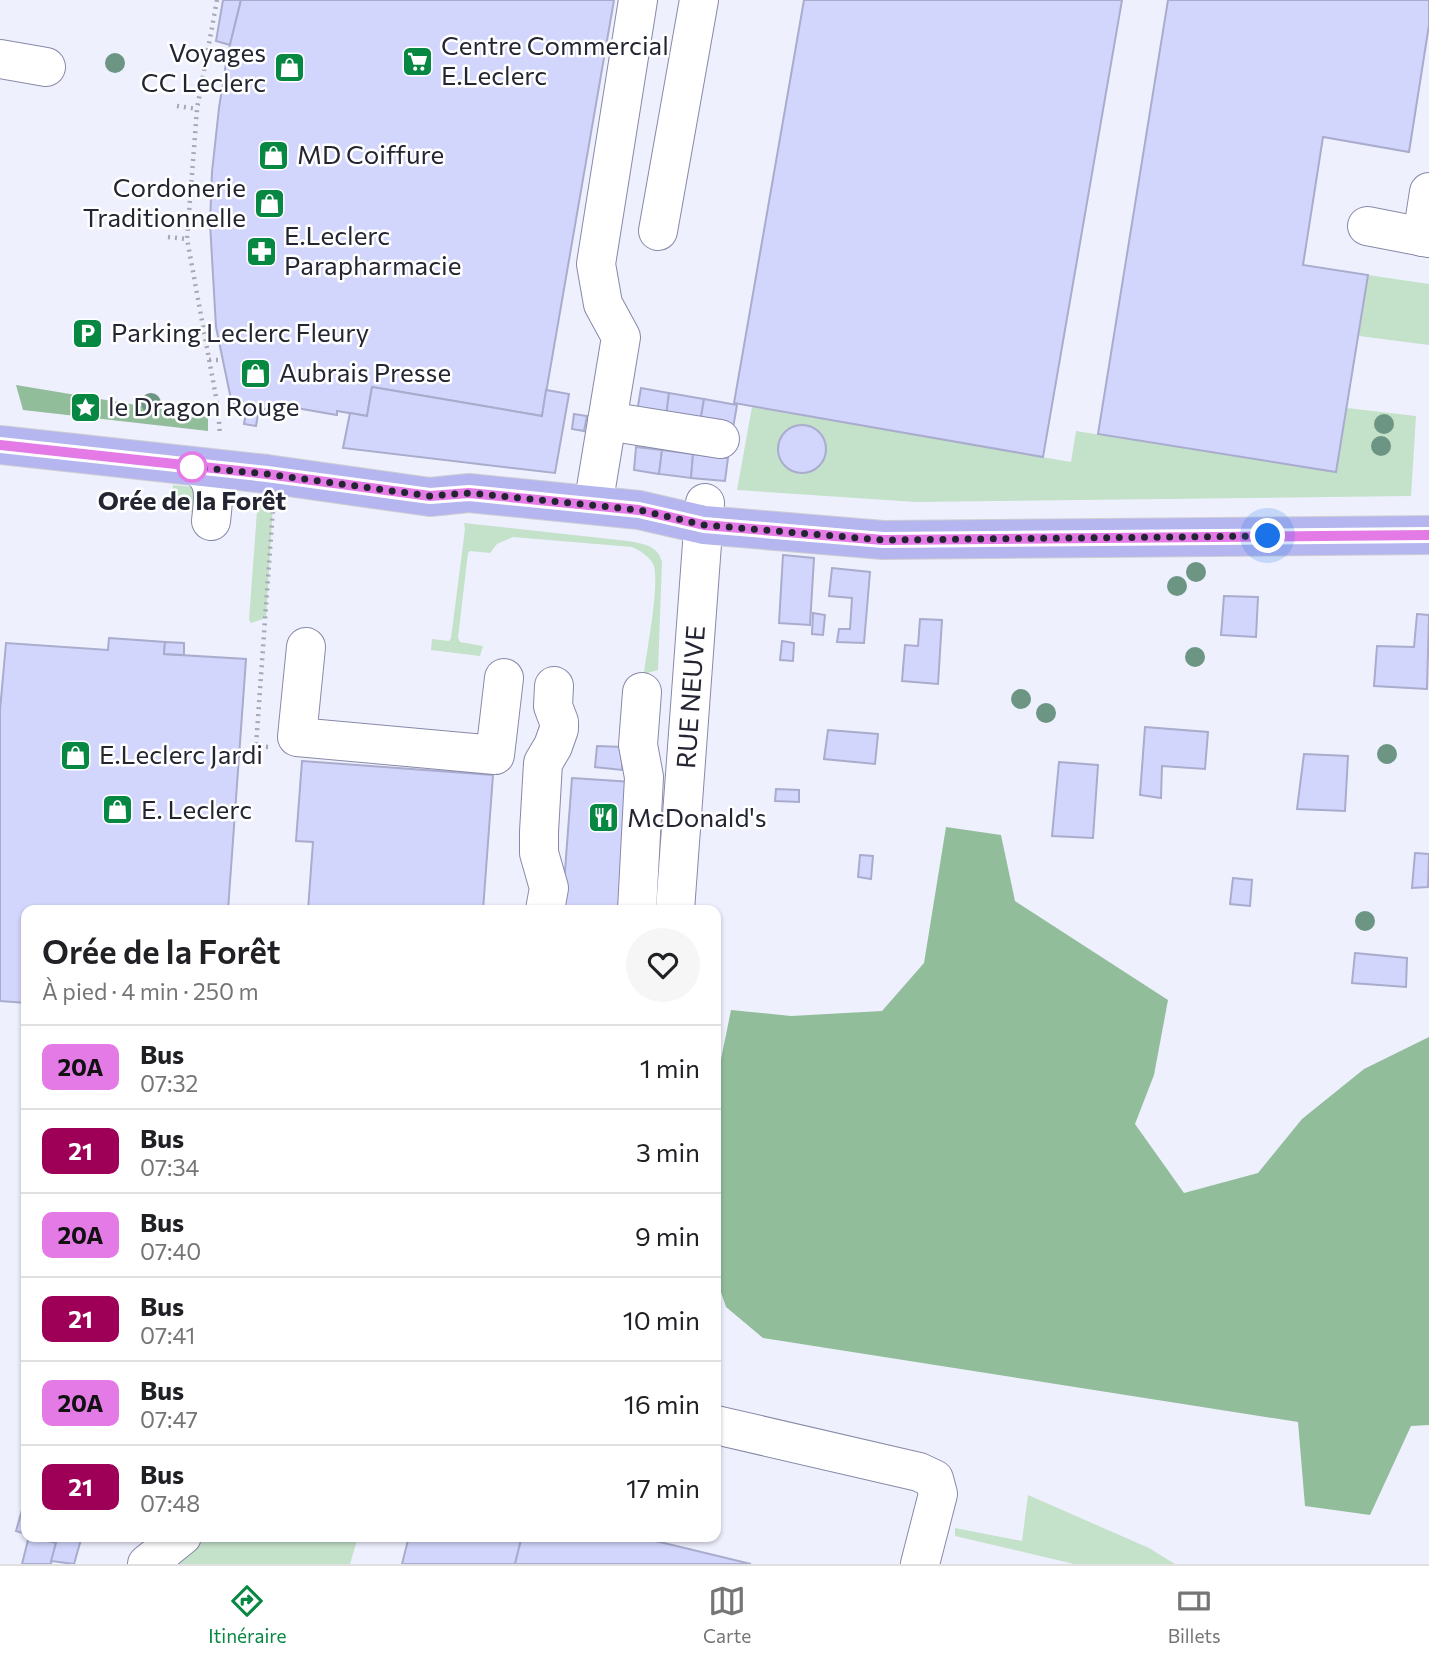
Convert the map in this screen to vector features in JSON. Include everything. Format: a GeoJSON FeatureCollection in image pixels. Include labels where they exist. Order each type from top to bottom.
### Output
{"type":"FeatureCollection","features":[{"type":"Feature","properties":{"kind":"main road"},"geometry":{"type":"LineString","coordinates":[[0,428],[428,480],[455,479],[659,502],[704,514],[883,540],[1429,535]]}},
{"type":"Feature","properties":{"kind":"main road"},"geometry":{"type":"LineString","coordinates":[[0,445],[209,455],[244,472],[430,496],[469,493],[704,514],[869,515],[929,526],[1429,521]]}},
{"type":"Feature","properties":{"kind":"lane"},"geometry":{"type":"LineString","coordinates":[[595,494],[621,337],[603,304],[596,264],[638,0]]}},
{"type":"Feature","properties":{"kind":"lane"},"geometry":{"type":"LineString","coordinates":[[658,230],[699,0]]}},
{"type":"Feature","properties":{"kind":"lane"},"geometry":{"type":"LineString","coordinates":[[0,59],[46,67]]}},
{"type":"Feature","properties":{"kind":"lane"},"geometry":{"type":"LineString","coordinates":[[1367,226],[1425,237],[1429,192]]}},
{"type":"Feature","properties":{"kind":"lane"},"geometry":{"type":"LineString","coordinates":[[607,421],[720,439]]}},
{"type":"Feature","properties":{"kind":"lane"},"geometry":{"type":"LineString","coordinates":[[209,455],[208,476],[214,491],[217,522],[233,481],[244,472]]}},
{"type":"Feature","properties":{"kind":"lane"},"geometry":{"type":"LineString","coordinates":[[430,496],[467,507],[669,526],[678,531],[684,540],[692,558],[699,589]]}},
{"type":"Feature","properties":{"kind":"lane","name":"RUE NEUVE"},"geometry":{"type":"LineString","coordinates":[[675,905],[704,514]]}},
{"type":"Feature","properties":{"kind":"lane"},"geometry":{"type":"LineString","coordinates":[[306,646],[297,737],[495,755],[503,678]]}},
{"type":"Feature","properties":{"kind":"lane"},"geometry":{"type":"LineString","coordinates":[[546,905],[549,888],[539,853],[543,763],[554,746],[559,729],[553,706],[555,686]]}},
{"type":"Feature","properties":{"kind":"lane"},"geometry":{"type":"LineString","coordinates":[[637,905],[644,777],[638,745],[642,692]]}},
{"type":"Feature","properties":{"kind":"lane"},"geometry":{"type":"LineString","coordinates":[[521,905],[523,885],[539,853]]}},
{"type":"Feature","properties":{"kind":"lane"},"geometry":{"type":"LineString","coordinates":[[721,1426],[919,1472],[934,1479],[938,1494],[920,1564]]}},
{"type":"Feature","properties":{"kind":"lane"},"geometry":{"type":"LineString","coordinates":[[147,1564],[174,1542]]}},
{"type":"Feature","properties":{"kind":"path"},"geometry":{"type":"LineString","coordinates":[[209,455],[218,408],[187,239],[197,109],[217,0]]}},
{"type":"Feature","properties":{"kind":"path"},"geometry":{"type":"LineString","coordinates":[[177,106],[197,109]]}},
{"type":"Feature","properties":{"kind":"path"},"geometry":{"type":"LineString","coordinates":[[168,237],[187,239]]}},
{"type":"Feature","properties":{"kind":"path"},"geometry":{"type":"LineString","coordinates":[[209,360],[221,360]]}},
{"type":"Feature","properties":{"kind":"green space"},"geometry":{"type":"Polygon","coordinates":[[[1368,275],[1429,284],[1429,345],[1359,336],[1368,275]]]}},
{"type":"Feature","properties":{"kind":"green space"},"geometry":{"type":"Polygon","coordinates":[[[16,385],[208,417],[208,431],[23,410],[16,385]]]}},
{"type":"Feature","properties":{"kind":"green space"},"geometry":{"type":"Polygon","coordinates":[[[752,407],[1071,462],[1076,431],[1336,472],[1347,408],[1416,416],[1411,496],[916,502],[737,490],[752,407]]]}},
{"type":"Feature","properties":{"kind":"green space"},"geometry":{"type":"Polygon","coordinates":[[[173,485],[203,488],[196,512],[170,511],[173,485]]]}},
{"type":"Feature","properties":{"kind":"green space"},"geometry":{"type":"Polygon","coordinates":[[[258,497],[274,498],[266,618],[251,623],[249,620],[258,497]]]}},
{"type":"Feature","properties":{"kind":"green space"},"geometry":{"type":"Polygon","coordinates":[[[464,523],[628,541],[644,544],[657,552],[662,562],[658,670],[644,674],[655,572],[649,558],[632,547],[513,537],[497,544],[490,553],[470,551],[458,638],[460,642],[483,646],[480,656],[431,650],[432,639],[449,641],[451,638],[464,523]]]}},
{"type":"Feature","properties":{"kind":"green space"},"geometry":{"type":"Polygon","coordinates":[[[946,827],[1001,835],[1015,901],[1168,1000],[1154,1075],[1135,1124],[1184,1193],[1258,1173],[1302,1119],[1364,1069],[1429,1037],[1429,1425],[1411,1426],[1370,1515],[1305,1506],[1298,1422],[763,1338],[726,1307],[721,1292],[721,1059],[731,1010],[791,1016],[882,1011],[924,963],[946,827]]]}},
{"type":"Feature","properties":{"kind":"green space"},"geometry":{"type":"Polygon","coordinates":[[[1028,1495],[1149,1548],[1175,1564],[1074,1564],[955,1536],[955,1528],[1022,1541],[1028,1495]]]}},
{"type":"Feature","properties":{"kind":"green space"},"geometry":{"type":"Polygon","coordinates":[[[202,1542],[357,1542],[350,1564],[173,1564],[202,1542]]]}},
{"type":"Feature","properties":{"kind":"building"},"geometry":{"type":"Polygon","coordinates":[[[223,0],[241,0],[230,45],[216,41],[223,0]]]}},
{"type":"Feature","properties":{"kind":"building"},"geometry":{"type":"Polygon","coordinates":[[[241,0],[614,0],[542,416],[372,387],[367,416],[337,411],[337,415],[296,408],[295,414],[232,404],[216,327],[210,223],[219,108],[227,57],[241,0]]]}},
{"type":"Feature","properties":{"kind":"building"},"geometry":{"type":"Polygon","coordinates":[[[804,0],[1122,0],[1043,457],[734,403],[804,0]]]}},
{"type":"Feature","properties":{"kind":"building"},"geometry":{"type":"Polygon","coordinates":[[[1168,0],[1429,0],[1429,25],[1409,152],[1323,137],[1303,265],[1368,275],[1336,472],[1098,434],[1168,0]]]}},
{"type":"Feature","properties":{"kind":"building"},"geometry":{"type":"Polygon","coordinates":[[[372,387],[542,416],[546,390],[569,394],[555,473],[343,448],[350,413],[367,416],[372,387]]]}},
{"type":"Feature","properties":{"kind":"building"},"geometry":{"type":"Polygon","coordinates":[[[641,388],[669,393],[666,417],[637,412],[641,388]]]}},
{"type":"Feature","properties":{"kind":"building"},"geometry":{"type":"Polygon","coordinates":[[[669,393],[704,399],[700,423],[666,417],[669,393]]]}},
{"type":"Feature","properties":{"kind":"building"},"geometry":{"type":"Polygon","coordinates":[[[704,399],[737,405],[733,428],[700,423],[704,399]]]}},
{"type":"Feature","properties":{"kind":"building"},"geometry":{"type":"Polygon","coordinates":[[[247,407],[259,408],[256,426],[244,424],[247,407]]]}},
{"type":"Feature","properties":{"kind":"building"},"geometry":{"type":"Polygon","coordinates":[[[574,414],[587,416],[584,431],[572,429],[574,414]]]}},
{"type":"Feature","properties":{"kind":"building"},"geometry":{"type":"Polygon","coordinates":[[[802,425],[819,432],[826,449],[819,466],[802,473],[785,466],[778,449],[785,432],[802,425]]]}},
{"type":"Feature","properties":{"kind":"building"},"geometry":{"type":"Polygon","coordinates":[[[636,447],[662,450],[659,474],[634,470],[636,447]]]}},
{"type":"Feature","properties":{"kind":"building"},"geometry":{"type":"Polygon","coordinates":[[[662,450],[693,454],[691,478],[659,474],[662,450]]]}},
{"type":"Feature","properties":{"kind":"building"},"geometry":{"type":"Polygon","coordinates":[[[693,454],[728,458],[725,481],[691,478],[693,454]]]}},
{"type":"Feature","properties":{"kind":"building"},"geometry":{"type":"Polygon","coordinates":[[[783,555],[814,558],[810,625],[779,623],[783,555]]]}},
{"type":"Feature","properties":{"kind":"building"},"geometry":{"type":"Polygon","coordinates":[[[832,568],[870,572],[864,643],[837,642],[839,629],[850,629],[852,598],[829,596],[832,568]]]}},
{"type":"Feature","properties":{"kind":"building"},"geometry":{"type":"Polygon","coordinates":[[[1224,596],[1258,597],[1256,637],[1221,635],[1224,596]]]}},
{"type":"Feature","properties":{"kind":"building"},"geometry":{"type":"Polygon","coordinates":[[[813,613],[825,615],[823,635],[812,634],[813,613]]]}},
{"type":"Feature","properties":{"kind":"building"},"geometry":{"type":"Polygon","coordinates":[[[1417,614],[1429,615],[1427,689],[1374,686],[1377,646],[1414,647],[1417,614]]]}},
{"type":"Feature","properties":{"kind":"building"},"geometry":{"type":"Polygon","coordinates":[[[920,619],[942,620],[938,684],[902,681],[905,645],[918,646],[920,619]]]}},
{"type":"Feature","properties":{"kind":"building","name":"E. Leclerc"},"geometry":{"type":"Polygon","coordinates":[[[109,638],[165,642],[164,654],[246,659],[228,905],[21,905],[21,1003],[0,1001],[0,710],[6,643],[108,650],[109,638]]]}},
{"type":"Feature","properties":{"kind":"building"},"geometry":{"type":"Polygon","coordinates":[[[782,641],[794,643],[793,661],[780,660],[782,641]]]}},
{"type":"Feature","properties":{"kind":"building"},"geometry":{"type":"Polygon","coordinates":[[[165,642],[184,643],[184,655],[164,654],[165,642]]]}},
{"type":"Feature","properties":{"kind":"building"},"geometry":{"type":"Polygon","coordinates":[[[1145,727],[1208,732],[1205,769],[1162,766],[1161,798],[1140,795],[1145,727]]]}},
{"type":"Feature","properties":{"kind":"building"},"geometry":{"type":"Polygon","coordinates":[[[828,730],[878,734],[875,764],[824,759],[828,730]]]}},
{"type":"Feature","properties":{"kind":"building"},"geometry":{"type":"Polygon","coordinates":[[[597,746],[623,747],[622,770],[595,767],[597,746]]]}},
{"type":"Feature","properties":{"kind":"building"},"geometry":{"type":"Polygon","coordinates":[[[1304,754],[1348,756],[1345,811],[1297,809],[1304,754]]]}},
{"type":"Feature","properties":{"kind":"building"},"geometry":{"type":"Polygon","coordinates":[[[302,761],[493,775],[483,905],[308,905],[313,842],[296,841],[302,761]]]}},
{"type":"Feature","properties":{"kind":"building"},"geometry":{"type":"Polygon","coordinates":[[[1059,762],[1098,765],[1093,838],[1052,836],[1059,762]]]}},
{"type":"Feature","properties":{"kind":"building"},"geometry":{"type":"Polygon","coordinates":[[[572,778],[632,782],[624,905],[562,905],[572,778]]]}},
{"type":"Feature","properties":{"kind":"building"},"geometry":{"type":"Polygon","coordinates":[[[776,789],[799,790],[799,802],[775,801],[776,789]]]}},
{"type":"Feature","properties":{"kind":"building"},"geometry":{"type":"Polygon","coordinates":[[[1415,853],[1429,854],[1428,887],[1412,888],[1415,853]]]}},
{"type":"Feature","properties":{"kind":"building"},"geometry":{"type":"Polygon","coordinates":[[[860,855],[873,856],[871,879],[858,877],[860,855]]]}},
{"type":"Feature","properties":{"kind":"building"},"geometry":{"type":"Polygon","coordinates":[[[1233,878],[1252,880],[1250,906],[1230,904],[1233,878]]]}},
{"type":"Feature","properties":{"kind":"building"},"geometry":{"type":"Polygon","coordinates":[[[1355,953],[1407,958],[1406,987],[1352,983],[1355,953]]]}},
{"type":"Feature","properties":{"kind":"building"},"geometry":{"type":"Polygon","coordinates":[[[21,1514],[21,1532],[16,1531],[21,1514]]]}},
{"type":"Feature","properties":{"kind":"building"},"geometry":{"type":"Polygon","coordinates":[[[28,1542],[56,1543],[51,1564],[22,1564],[28,1542]]]}},
{"type":"Feature","properties":{"kind":"building"},"geometry":{"type":"Polygon","coordinates":[[[56,1542],[80,1542],[74,1564],[51,1561],[56,1542]]]}},
{"type":"Feature","properties":{"kind":"building"},"geometry":{"type":"Polygon","coordinates":[[[408,1542],[520,1542],[515,1564],[402,1564],[408,1542]]]}},
{"type":"Feature","properties":{"kind":"building"},"geometry":{"type":"Polygon","coordinates":[[[520,1542],[660,1542],[751,1564],[515,1564],[520,1542]]]}},
{"type":"Feature","properties":{"kind":"bus line","name":"20A"},"geometry":{"type":"LineString","coordinates":[[0,445],[267,474],[430,496],[469,493],[639,510],[704,525],[883,540],[1429,535]]}},
{"type":"Feature","properties":{"kind":"place","name":"Centre Commercial E.Leclerc"},"geometry":{"type":"Point","coordinates":[418,61]}},
{"type":"Feature","properties":{"kind":"place","name":"Voyages CC Leclerc"},"geometry":{"type":"Point","coordinates":[289,68]}},
{"type":"Feature","properties":{"kind":"place","name":"MD Coiffure"},"geometry":{"type":"Point","coordinates":[274,155]}},
{"type":"Feature","properties":{"kind":"place","name":"Cordonerie Traditionnelle"},"geometry":{"type":"Point","coordinates":[269,203]}},
{"type":"Feature","properties":{"kind":"place","name":"E.Leclerc Parapharmacie"},"geometry":{"type":"Point","coordinates":[261,251]}},
{"type":"Feature","properties":{"kind":"place","name":"Parking Leclerc Fleury"},"geometry":{"type":"Point","coordinates":[88,333]}},
{"type":"Feature","properties":{"kind":"place","name":"Aubrais Presse"},"geometry":{"type":"Point","coordinates":[256,373]}},
{"type":"Feature","properties":{"kind":"place","name":"le Dragon Rouge"},"geometry":{"type":"Point","coordinates":[85,407]}},
{"type":"Feature","properties":{"kind":"place","name":"Orée de la Forêt"},"geometry":{"type":"Point","coordinates":[192,467]}},
{"type":"Feature","properties":{"kind":"place","name":"E.Leclerc Jardi"},"geometry":{"type":"Point","coordinates":[76,755]}},
{"type":"Feature","properties":{"kind":"place","name":"E. Leclerc"},"geometry":{"type":"Point","coordinates":[118,810]}},
{"type":"Feature","properties":{"kind":"place","name":"McDonald's"},"geometry":{"type":"Point","coordinates":[604,818]}},
{"type":"Feature","properties":{"kind":"route"},"geometry":{"type":"LineString","coordinates":[[192,467],[267,474],[430,496],[469,493],[639,510],[704,525],[883,540],[1268,536]]}}]}
